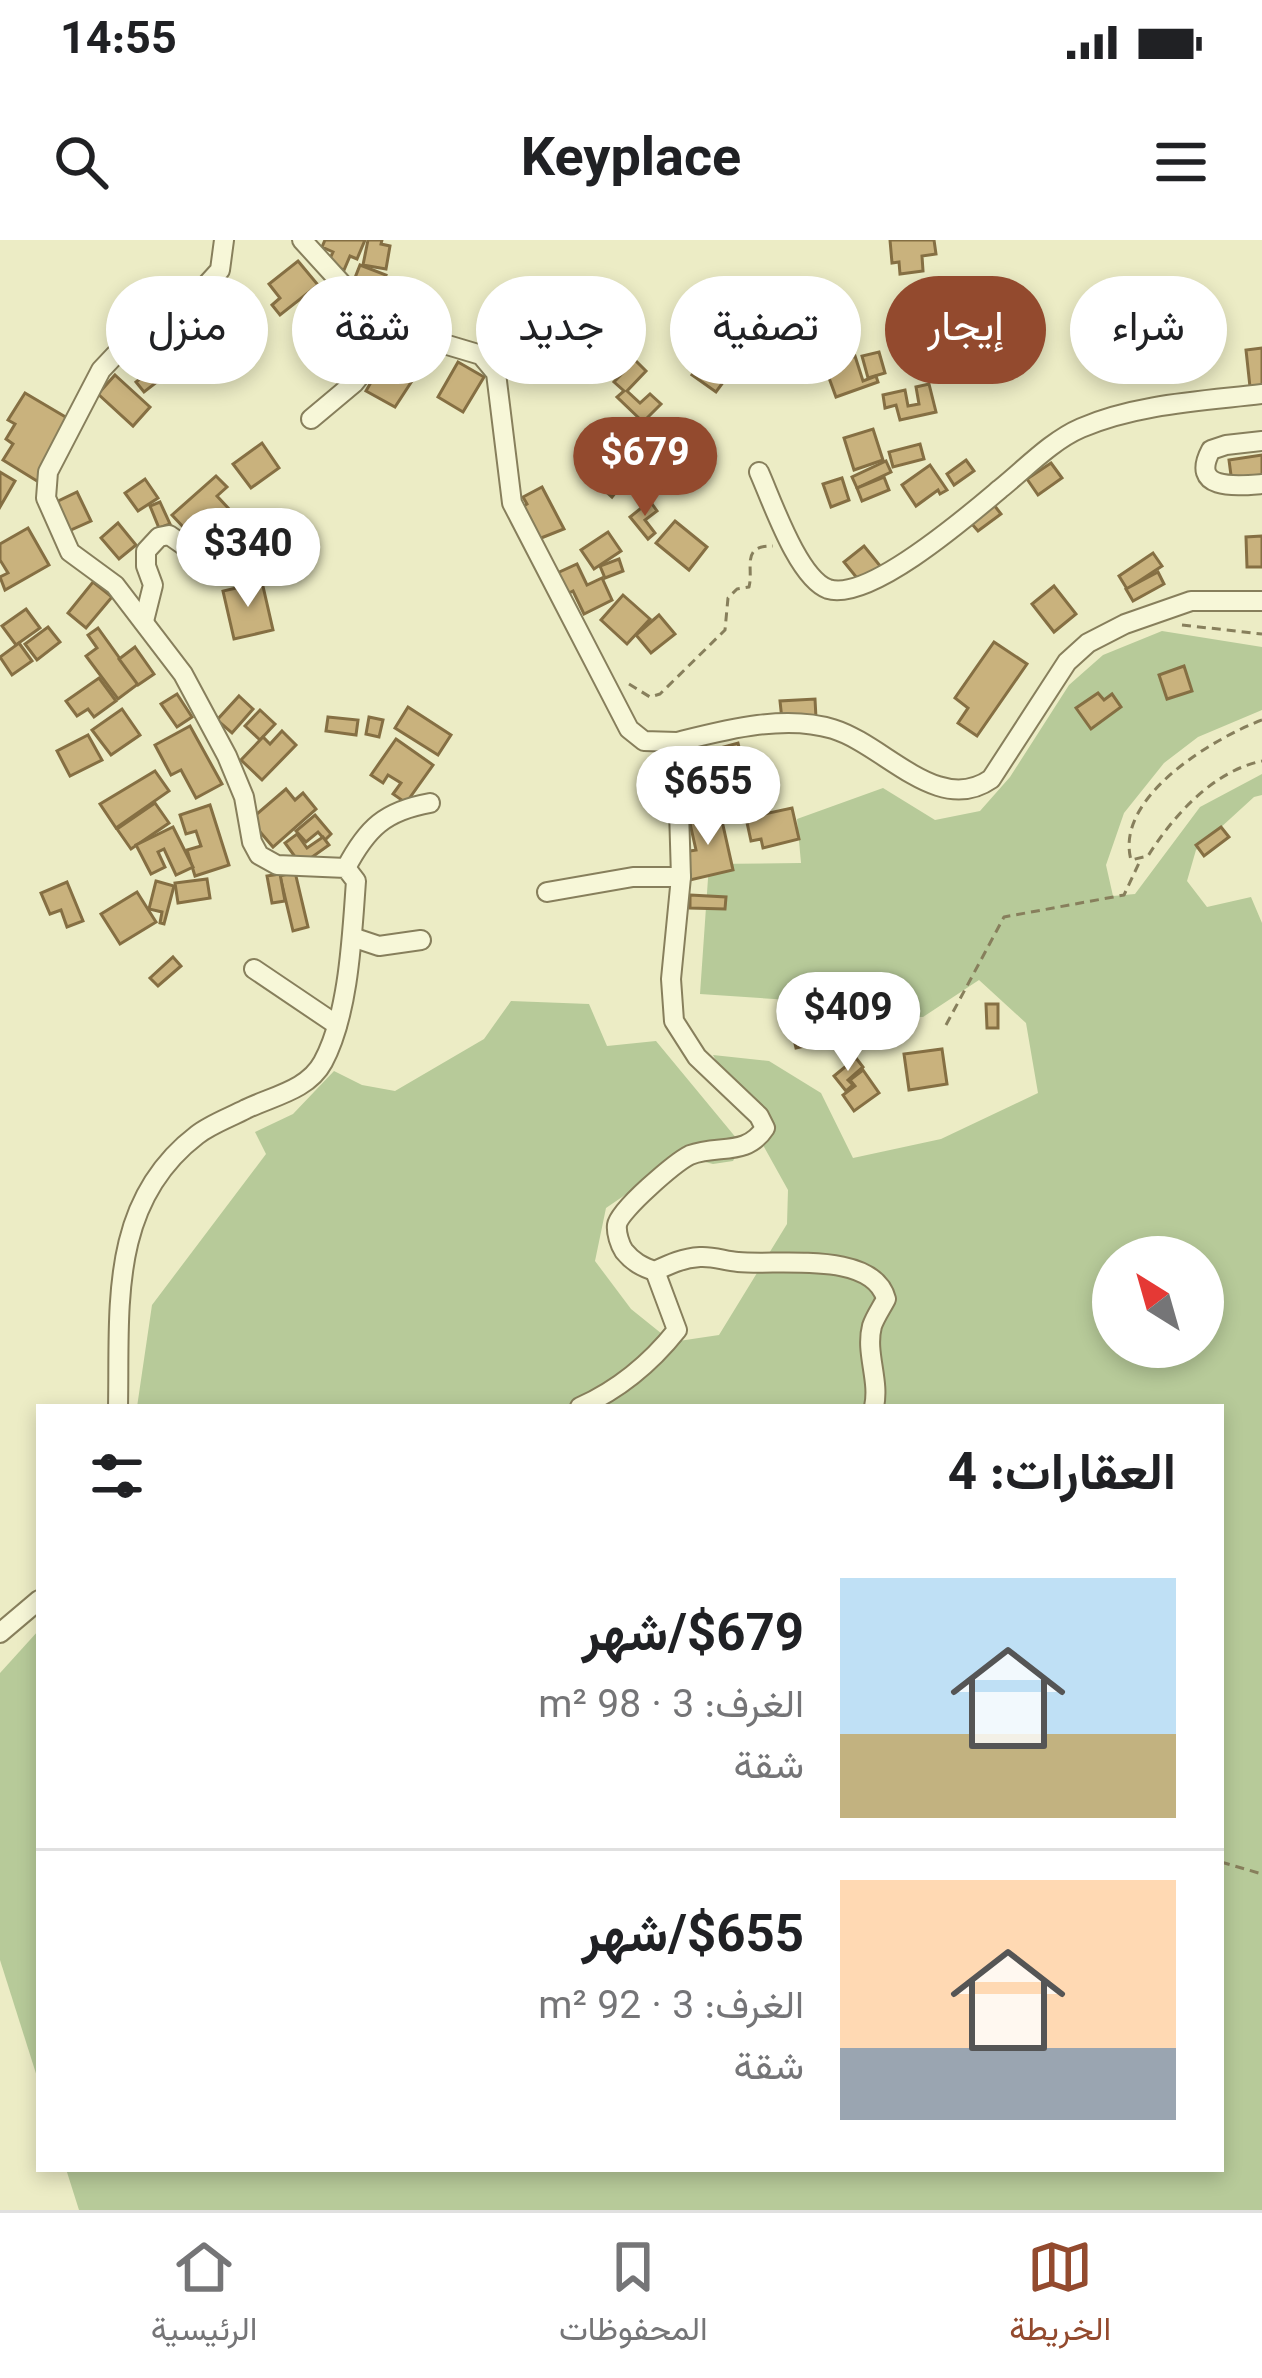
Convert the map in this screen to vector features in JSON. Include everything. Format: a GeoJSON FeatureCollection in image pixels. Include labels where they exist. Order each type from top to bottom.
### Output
{"type":"FeatureCollection","features":[{"type":"Feature","properties":{"kind":"street"},"geometry":{"type":"LineString","coordinates":[[118,1404],[122,1265],[132,1223],[154,1181],[197,1135],[295,1090],[322,1065],[337,1025],[352,937],[356,881],[346,868],[277,865],[259,855],[227,756],[183,674],[115,585],[70,552],[46,498],[48,472],[101,370],[200,292],[220,270],[224,240]]}},
{"type":"Feature","properties":{"kind":"street"},"geometry":{"type":"LineString","coordinates":[[302,240],[335,276]]}},
{"type":"Feature","properties":{"kind":"street"},"geometry":{"type":"LineString","coordinates":[[452,347],[481,355],[496,373],[512,502],[629,729],[644,741],[676,742],[782,723],[832,728],[886,754],[924,782],[950,791],[977,789],[991,779],[1066,662],[1088,643],[1125,624],[1191,601],[1262,601]]}},
{"type":"Feature","properties":{"kind":"street"},"geometry":{"type":"LineString","coordinates":[[311,419],[353,384]]}},
{"type":"Feature","properties":{"kind":"street"},"geometry":{"type":"LineString","coordinates":[[759,472],[798,558],[822,587],[840,591],[860,587],[940,538],[1081,428],[1167,406],[1262,394]]}},
{"type":"Feature","properties":{"kind":"street"},"geometry":{"type":"LineString","coordinates":[[1262,441],[1226,445],[1211,451],[1205,462],[1215,483],[1228,487],[1262,484]]}},
{"type":"Feature","properties":{"kind":"street"},"geometry":{"type":"LineString","coordinates":[[144,622],[153,585],[146,551],[159,537],[170,535],[202,558]]}},
{"type":"Feature","properties":{"kind":"street"},"geometry":{"type":"LineString","coordinates":[[676,742],[681,877],[671,980],[674,1021],[697,1057],[759,1116],[765,1128],[757,1141],[741,1149],[687,1156],[626,1209],[617,1223],[620,1247],[639,1266],[655,1271],[705,1256],[739,1262],[814,1263],[866,1273],[882,1285],[886,1299],[872,1327],[878,1385],[875,1404]]}},
{"type":"Feature","properties":{"kind":"street"},"geometry":{"type":"LineString","coordinates":[[346,868],[360,841],[385,818],[401,808],[430,803]]}},
{"type":"Feature","properties":{"kind":"street"},"geometry":{"type":"LineString","coordinates":[[547,892],[633,877],[681,877]]}},
{"type":"Feature","properties":{"kind":"street"},"geometry":{"type":"LineString","coordinates":[[352,937],[380,946],[421,940]]}},
{"type":"Feature","properties":{"kind":"street"},"geometry":{"type":"LineString","coordinates":[[254,968],[337,1025]]}},
{"type":"Feature","properties":{"kind":"street"},"geometry":{"type":"LineString","coordinates":[[586,1404],[623,1384],[677,1330],[655,1271]]}},
{"type":"Feature","properties":{"kind":"street"},"geometry":{"type":"LineString","coordinates":[[0,1633],[36,1603]]}},
{"type":"Feature","properties":{"kind":"path"},"geometry":{"type":"LineString","coordinates":[[599,673],[627,682],[650,697],[660,694],[725,630],[728,598],[751,580],[750,554],[761,546],[775,547],[798,558]]}},
{"type":"Feature","properties":{"kind":"path"},"geometry":{"type":"LineString","coordinates":[[1170,610],[1179,624],[1198,629],[1262,634]]}},
{"type":"Feature","properties":{"kind":"path"},"geometry":{"type":"LineString","coordinates":[[1140,861],[1131,860],[1130,831],[1155,789],[1178,764],[1262,720]]}},
{"type":"Feature","properties":{"kind":"path"},"geometry":{"type":"LineString","coordinates":[[946,1025],[1004,917],[1124,895],[1140,861],[1181,810],[1215,784],[1262,761]]}},
{"type":"Feature","properties":{"kind":"path"},"geometry":{"type":"LineString","coordinates":[[1224,1863],[1262,1874]]}},
{"type":"Feature","properties":{"kind":"green space"},"geometry":{"type":"Polygon","coordinates":[[[1162,631],[1262,647],[1262,710],[1198,737],[1164,763],[1124,813],[1106,865],[1113,896],[1135,894],[1200,807],[1262,774],[1262,795],[1196,850],[1187,881],[1207,907],[1251,897],[1262,923],[1262,2210],[79,2210],[67,2172],[1224,2172],[1224,1404],[137,1404],[152,1305],[266,1154],[255,1132],[293,1114],[334,1071],[362,1085],[395,1091],[484,1039],[511,1001],[589,1004],[607,1046],[656,1041],[742,1145],[733,1161],[713,1164],[682,1156],[606,1208],[595,1261],[631,1309],[672,1342],[719,1335],[787,1224],[788,1190],[713,1055],[769,1061],[821,1093],[853,1158],[941,1139],[1038,1093],[1026,1023],[979,980],[923,1017],[842,1016],[805,1001],[700,994],[709,864],[801,863],[797,819],[883,788],[935,820],[980,811],[1010,777],[1069,685],[1103,655],[1162,631]]]}},
{"type":"Feature","properties":{"kind":"green space"},"geometry":{"type":"Polygon","coordinates":[[[36,1633],[36,2074],[0,1960],[0,1673],[36,1633]]]}},
{"type":"Feature","properties":{"kind":"building"},"geometry":{"type":"Polygon","coordinates":[[[325,240],[365,240],[357,259],[350,256],[344,270],[328,263],[333,252],[322,247],[325,240]]]}},
{"type":"Feature","properties":{"kind":"building"},"geometry":{"type":"Polygon","coordinates":[[[368,240],[382,240],[381,244],[390,246],[386,269],[363,265],[368,240]]]}},
{"type":"Feature","properties":{"kind":"building"},"geometry":{"type":"Polygon","coordinates":[[[890,240],[934,240],[936,254],[922,256],[923,271],[900,274],[899,262],[892,263],[890,240]]]}},
{"type":"Feature","properties":{"kind":"building"},"geometry":{"type":"Polygon","coordinates":[[[298,261],[310,276],[292,276],[292,306],[280,315],[272,305],[280,298],[269,284],[298,261]]]}},
{"type":"Feature","properties":{"kind":"building"},"geometry":{"type":"Polygon","coordinates":[[[360,265],[386,275],[386,276],[356,276],[360,265]]]}},
{"type":"Feature","properties":{"kind":"building"},"geometry":{"type":"Polygon","coordinates":[[[1262,348],[1262,386],[1250,387],[1246,350],[1262,348]]]}},
{"type":"Feature","properties":{"kind":"building"},"geometry":{"type":"Polygon","coordinates":[[[879,352],[885,373],[868,378],[862,356],[879,352]]]}},
{"type":"Feature","properties":{"kind":"building"},"geometry":{"type":"Polygon","coordinates":[[[458,362],[476,372],[476,384],[480,384],[463,412],[438,397],[445,384],[452,384],[458,362]]]}},
{"type":"Feature","properties":{"kind":"building"},"geometry":{"type":"Polygon","coordinates":[[[861,375],[863,381],[876,376],[878,382],[836,397],[831,384],[861,384],[861,375]]]}},
{"type":"Feature","properties":{"kind":"building"},"geometry":{"type":"Polygon","coordinates":[[[107,384],[125,384],[150,407],[133,426],[98,394],[107,384]]]}},
{"type":"Feature","properties":{"kind":"building"},"geometry":{"type":"Polygon","coordinates":[[[370,384],[410,384],[395,407],[366,391],[370,384]]]}},
{"type":"Feature","properties":{"kind":"building"},"geometry":{"type":"Polygon","coordinates":[[[616,384],[634,384],[627,391],[640,403],[650,394],[661,404],[643,422],[617,397],[624,391],[616,384]]]}},
{"type":"Feature","properties":{"kind":"building"},"geometry":{"type":"Polygon","coordinates":[[[929,384],[936,412],[900,420],[896,405],[885,408],[883,395],[905,390],[908,406],[919,404],[916,387],[929,384]]]}},
{"type":"Feature","properties":{"kind":"building"},"geometry":{"type":"Polygon","coordinates":[[[25,393],[74,422],[37,481],[3,460],[13,444],[6,439],[15,424],[8,420],[25,393]]]}},
{"type":"Feature","properties":{"kind":"building"},"geometry":{"type":"Polygon","coordinates":[[[873,429],[883,460],[854,470],[844,438],[873,429]]]}},
{"type":"Feature","properties":{"kind":"building"},"geometry":{"type":"Polygon","coordinates":[[[262,443],[279,468],[251,488],[233,464],[262,443]]]}},
{"type":"Feature","properties":{"kind":"building"},"geometry":{"type":"Polygon","coordinates":[[[920,444],[924,459],[893,467],[889,452],[920,444]]]}},
{"type":"Feature","properties":{"kind":"building"},"geometry":{"type":"Polygon","coordinates":[[[1262,455],[1262,479],[1232,483],[1229,460],[1262,455]]]}},
{"type":"Feature","properties":{"kind":"building"},"geometry":{"type":"Polygon","coordinates":[[[966,460],[974,471],[954,485],[947,474],[966,460]]]}},
{"type":"Feature","properties":{"kind":"building"},"geometry":{"type":"Polygon","coordinates":[[[886,461],[891,472],[857,488],[852,477],[886,461]]]}},
{"type":"Feature","properties":{"kind":"building"},"geometry":{"type":"Polygon","coordinates":[[[1051,463],[1062,478],[1038,495],[1027,479],[1051,463]]]}},
{"type":"Feature","properties":{"kind":"building"},"geometry":{"type":"Polygon","coordinates":[[[930,465],[947,490],[940,494],[938,490],[916,506],[902,485],[930,465]]]}},
{"type":"Feature","properties":{"kind":"building"},"geometry":{"type":"Polygon","coordinates":[[[617,470],[627,478],[612,497],[602,488],[617,470]]]}},
{"type":"Feature","properties":{"kind":"building"},"geometry":{"type":"Polygon","coordinates":[[[0,472],[15,481],[0,507],[0,472]]]}},
{"type":"Feature","properties":{"kind":"building"},"geometry":{"type":"Polygon","coordinates":[[[216,476],[227,487],[217,496],[230,510],[206,532],[195,520],[185,529],[172,515],[216,476]]]}},
{"type":"Feature","properties":{"kind":"building"},"geometry":{"type":"Polygon","coordinates":[[[884,477],[889,490],[862,501],[857,488],[884,477]]]}},
{"type":"Feature","properties":{"kind":"building"},"geometry":{"type":"Polygon","coordinates":[[[842,478],[849,500],[831,507],[823,484],[842,478]]]}},
{"type":"Feature","properties":{"kind":"building"},"geometry":{"type":"Polygon","coordinates":[[[145,479],[158,498],[138,511],[125,493],[145,479]]]}},
{"type":"Feature","properties":{"kind":"building"},"geometry":{"type":"Polygon","coordinates":[[[542,487],[564,529],[536,540],[519,509],[527,504],[523,497],[542,487]]]}},
{"type":"Feature","properties":{"kind":"building"},"geometry":{"type":"Polygon","coordinates":[[[77,492],[91,521],[64,533],[50,505],[77,492]]]}},
{"type":"Feature","properties":{"kind":"building"},"geometry":{"type":"Polygon","coordinates":[[[650,501],[657,511],[645,520],[655,533],[648,539],[630,517],[650,501]]]}},
{"type":"Feature","properties":{"kind":"building"},"geometry":{"type":"Polygon","coordinates":[[[160,502],[170,524],[159,528],[150,506],[160,502]]]}},
{"type":"Feature","properties":{"kind":"building"},"geometry":{"type":"Polygon","coordinates":[[[994,505],[1001,514],[978,531],[971,523],[994,505]]]}},
{"type":"Feature","properties":{"kind":"building"},"geometry":{"type":"Polygon","coordinates":[[[675,521],[707,547],[689,570],[656,543],[675,521]]]}},
{"type":"Feature","properties":{"kind":"building"},"geometry":{"type":"Polygon","coordinates":[[[118,523],[136,545],[119,559],[101,538],[118,523]]]}},
{"type":"Feature","properties":{"kind":"building"},"geometry":{"type":"Polygon","coordinates":[[[28,528],[49,565],[5,590],[0,577],[8,573],[0,560],[0,544],[28,528]]]}},
{"type":"Feature","properties":{"kind":"building"},"geometry":{"type":"Polygon","coordinates":[[[608,532],[621,551],[594,569],[581,550],[608,532]]]}},
{"type":"Feature","properties":{"kind":"building"},"geometry":{"type":"Polygon","coordinates":[[[1262,536],[1262,567],[1247,567],[1246,537],[1262,536]]]}},
{"type":"Feature","properties":{"kind":"building"},"geometry":{"type":"Polygon","coordinates":[[[864,546],[881,567],[861,583],[844,562],[864,546]]]}},
{"type":"Feature","properties":{"kind":"building"},"geometry":{"type":"Polygon","coordinates":[[[1153,553],[1162,566],[1127,589],[1119,576],[1153,553]]]}},
{"type":"Feature","properties":{"kind":"building"},"geometry":{"type":"Polygon","coordinates":[[[619,559],[623,571],[605,578],[600,566],[619,559]]]}},
{"type":"Feature","properties":{"kind":"building"},"geometry":{"type":"Polygon","coordinates":[[[577,564],[587,585],[602,578],[612,600],[584,614],[573,591],[563,596],[553,575],[577,564]]]}},
{"type":"Feature","properties":{"kind":"building"},"geometry":{"type":"Polygon","coordinates":[[[1158,572],[1164,584],[1133,601],[1126,589],[1158,572]]]}},
{"type":"Feature","properties":{"kind":"building"},"geometry":{"type":"Polygon","coordinates":[[[93,582],[112,597],[86,628],[68,613],[93,582]]]}},
{"type":"Feature","properties":{"kind":"building"},"geometry":{"type":"Polygon","coordinates":[[[262,582],[273,630],[234,639],[223,591],[262,582]]]}},
{"type":"Feature","properties":{"kind":"building"},"geometry":{"type":"Polygon","coordinates":[[[1054,586],[1076,614],[1054,632],[1032,604],[1054,586]]]}},
{"type":"Feature","properties":{"kind":"building"},"geometry":{"type":"Polygon","coordinates":[[[623,595],[650,619],[627,644],[601,620],[623,595]]]}},
{"type":"Feature","properties":{"kind":"building"},"geometry":{"type":"Polygon","coordinates":[[[26,609],[40,628],[16,645],[2,626],[26,609]]]}},
{"type":"Feature","properties":{"kind":"building"},"geometry":{"type":"Polygon","coordinates":[[[659,615],[675,634],[651,653],[636,635],[659,615]]]}},
{"type":"Feature","properties":{"kind":"building"},"geometry":{"type":"Polygon","coordinates":[[[48,627],[60,642],[37,660],[25,644],[48,627]]]}},
{"type":"Feature","properties":{"kind":"building"},"geometry":{"type":"Polygon","coordinates":[[[98,628],[138,684],[118,699],[86,656],[97,648],[88,635],[98,628]]]}},
{"type":"Feature","properties":{"kind":"building"},"geometry":{"type":"Polygon","coordinates":[[[994,642],[1027,664],[977,736],[958,723],[968,708],[955,698],[994,642]]]}},
{"type":"Feature","properties":{"kind":"building"},"geometry":{"type":"Polygon","coordinates":[[[19,643],[32,661],[12,675],[0,657],[19,643]]]}},
{"type":"Feature","properties":{"kind":"building"},"geometry":{"type":"Polygon","coordinates":[[[135,647],[154,674],[138,685],[119,659],[135,647]]]}},
{"type":"Feature","properties":{"kind":"building"},"geometry":{"type":"Polygon","coordinates":[[[1184,666],[1192,691],[1167,699],[1159,675],[1184,666]]]}},
{"type":"Feature","properties":{"kind":"building"},"geometry":{"type":"Polygon","coordinates":[[[99,678],[116,701],[94,717],[88,709],[77,716],[66,701],[99,678]]]}},
{"type":"Feature","properties":{"kind":"building"},"geometry":{"type":"Polygon","coordinates":[[[1098,693],[1104,700],[1112,694],[1121,707],[1091,729],[1076,708],[1098,693]]]}},
{"type":"Feature","properties":{"kind":"building"},"geometry":{"type":"Polygon","coordinates":[[[177,694],[192,717],[177,727],[161,704],[177,694]]]}},
{"type":"Feature","properties":{"kind":"building"},"geometry":{"type":"Polygon","coordinates":[[[239,696],[253,709],[232,733],[217,720],[239,696]]]}},
{"type":"Feature","properties":{"kind":"building"},"geometry":{"type":"Polygon","coordinates":[[[815,699],[816,718],[782,720],[780,701],[815,699]]]}},
{"type":"Feature","properties":{"kind":"building"},"geometry":{"type":"Polygon","coordinates":[[[408,707],[451,735],[438,755],[395,728],[408,707]]]}},
{"type":"Feature","properties":{"kind":"building"},"geometry":{"type":"Polygon","coordinates":[[[122,709],[140,735],[111,755],[92,730],[122,709]]]}},
{"type":"Feature","properties":{"kind":"building"},"geometry":{"type":"Polygon","coordinates":[[[260,710],[275,724],[260,740],[245,726],[260,710]]]}},
{"type":"Feature","properties":{"kind":"building"},"geometry":{"type":"Polygon","coordinates":[[[328,717],[358,720],[356,735],[326,731],[328,717]]]}},
{"type":"Feature","properties":{"kind":"building"},"geometry":{"type":"Polygon","coordinates":[[[369,717],[383,720],[379,737],[366,734],[369,717]]]}},
{"type":"Feature","properties":{"kind":"building"},"geometry":{"type":"Polygon","coordinates":[[[190,726],[222,784],[196,798],[181,770],[171,775],[155,745],[190,726]]]}},
{"type":"Feature","properties":{"kind":"building"},"geometry":{"type":"Polygon","coordinates":[[[282,731],[296,745],[262,780],[241,760],[263,737],[270,744],[282,731]]]}},
{"type":"Feature","properties":{"kind":"building"},"geometry":{"type":"Polygon","coordinates":[[[88,735],[102,760],[70,776],[57,751],[88,735]]]}},
{"type":"Feature","properties":{"kind":"building"},"geometry":{"type":"Polygon","coordinates":[[[396,739],[433,765],[406,803],[393,794],[401,783],[388,775],[383,783],[371,775],[396,739]]]}},
{"type":"Feature","properties":{"kind":"building"},"geometry":{"type":"Polygon","coordinates":[[[738,743],[749,787],[724,793],[721,779],[712,781],[705,752],[738,743]]]}},
{"type":"Feature","properties":{"kind":"building"},"geometry":{"type":"Polygon","coordinates":[[[155,771],[169,791],[116,828],[100,804],[155,771]]]}},
{"type":"Feature","properties":{"kind":"building"},"geometry":{"type":"Polygon","coordinates":[[[286,789],[295,800],[303,793],[316,809],[273,847],[250,820],[286,789]]]}},
{"type":"Feature","properties":{"kind":"building"},"geometry":{"type":"Polygon","coordinates":[[[155,803],[169,823],[131,849],[117,829],[155,803]]]}},
{"type":"Feature","properties":{"kind":"building"},"geometry":{"type":"Polygon","coordinates":[[[210,805],[229,865],[195,876],[187,850],[201,846],[196,831],[186,834],[180,815],[210,805]]]}},
{"type":"Feature","properties":{"kind":"building"},"geometry":{"type":"Polygon","coordinates":[[[792,808],[799,839],[763,848],[761,839],[751,841],[746,818],[792,808]]]}},
{"type":"Feature","properties":{"kind":"building"},"geometry":{"type":"Polygon","coordinates":[[[720,812],[733,870],[690,880],[684,852],[696,850],[689,819],[720,812]]]}},
{"type":"Feature","properties":{"kind":"building"},"geometry":{"type":"Polygon","coordinates":[[[315,815],[331,834],[325,840],[318,832],[306,842],[296,831],[315,815]]]}},
{"type":"Feature","properties":{"kind":"building"},"geometry":{"type":"Polygon","coordinates":[[[173,827],[193,867],[176,875],[164,849],[158,852],[165,867],[151,874],[136,845],[173,827]]]}},
{"type":"Feature","properties":{"kind":"building"},"geometry":{"type":"Polygon","coordinates":[[[1221,827],[1229,837],[1204,856],[1196,845],[1221,827]]]}},
{"type":"Feature","properties":{"kind":"building"},"geometry":{"type":"Polygon","coordinates":[[[297,834],[307,848],[323,837],[329,845],[301,865],[285,843],[297,834]]]}},
{"type":"Feature","properties":{"kind":"building"},"geometry":{"type":"Polygon","coordinates":[[[295,872],[308,927],[293,931],[280,876],[295,872]]]}},
{"type":"Feature","properties":{"kind":"building"},"geometry":{"type":"Polygon","coordinates":[[[280,874],[285,901],[272,903],[267,876],[280,874]]]}},
{"type":"Feature","properties":{"kind":"building"},"geometry":{"type":"Polygon","coordinates":[[[207,879],[210,898],[178,903],[175,883],[207,879]]]}},
{"type":"Feature","properties":{"kind":"building"},"geometry":{"type":"Polygon","coordinates":[[[156,881],[174,886],[164,924],[160,923],[162,912],[149,909],[156,881]]]}},
{"type":"Feature","properties":{"kind":"building"},"geometry":{"type":"Polygon","coordinates":[[[67,882],[83,921],[67,927],[61,910],[50,914],[41,893],[67,882]]]}},
{"type":"Feature","properties":{"kind":"building"},"geometry":{"type":"Polygon","coordinates":[[[137,892],[156,922],[120,944],[101,914],[137,892]]]}},
{"type":"Feature","properties":{"kind":"building"},"geometry":{"type":"Polygon","coordinates":[[[690,895],[726,897],[725,909],[690,908],[690,895]]]}},
{"type":"Feature","properties":{"kind":"building"},"geometry":{"type":"Polygon","coordinates":[[[173,957],[181,966],[158,986],[150,978],[173,957]]]}},
{"type":"Feature","properties":{"kind":"building"},"geometry":{"type":"Polygon","coordinates":[[[986,1004],[998,1004],[998,1028],[987,1028],[986,1004]]]}},
{"type":"Feature","properties":{"kind":"building"},"geometry":{"type":"Polygon","coordinates":[[[811,1013],[818,1043],[796,1048],[789,1018],[811,1013]]]}},
{"type":"Feature","properties":{"kind":"building"},"geometry":{"type":"Polygon","coordinates":[[[942,1049],[947,1084],[909,1090],[904,1054],[942,1049]]]}},
{"type":"Feature","properties":{"kind":"building"},"geometry":{"type":"Polygon","coordinates":[[[856,1058],[863,1067],[848,1080],[853,1085],[846,1091],[834,1076],[856,1058]]]}},
{"type":"Feature","properties":{"kind":"building"},"geometry":{"type":"Polygon","coordinates":[[[863,1070],[879,1093],[854,1111],[843,1095],[855,1086],[850,1080],[863,1070]]]}}]}
